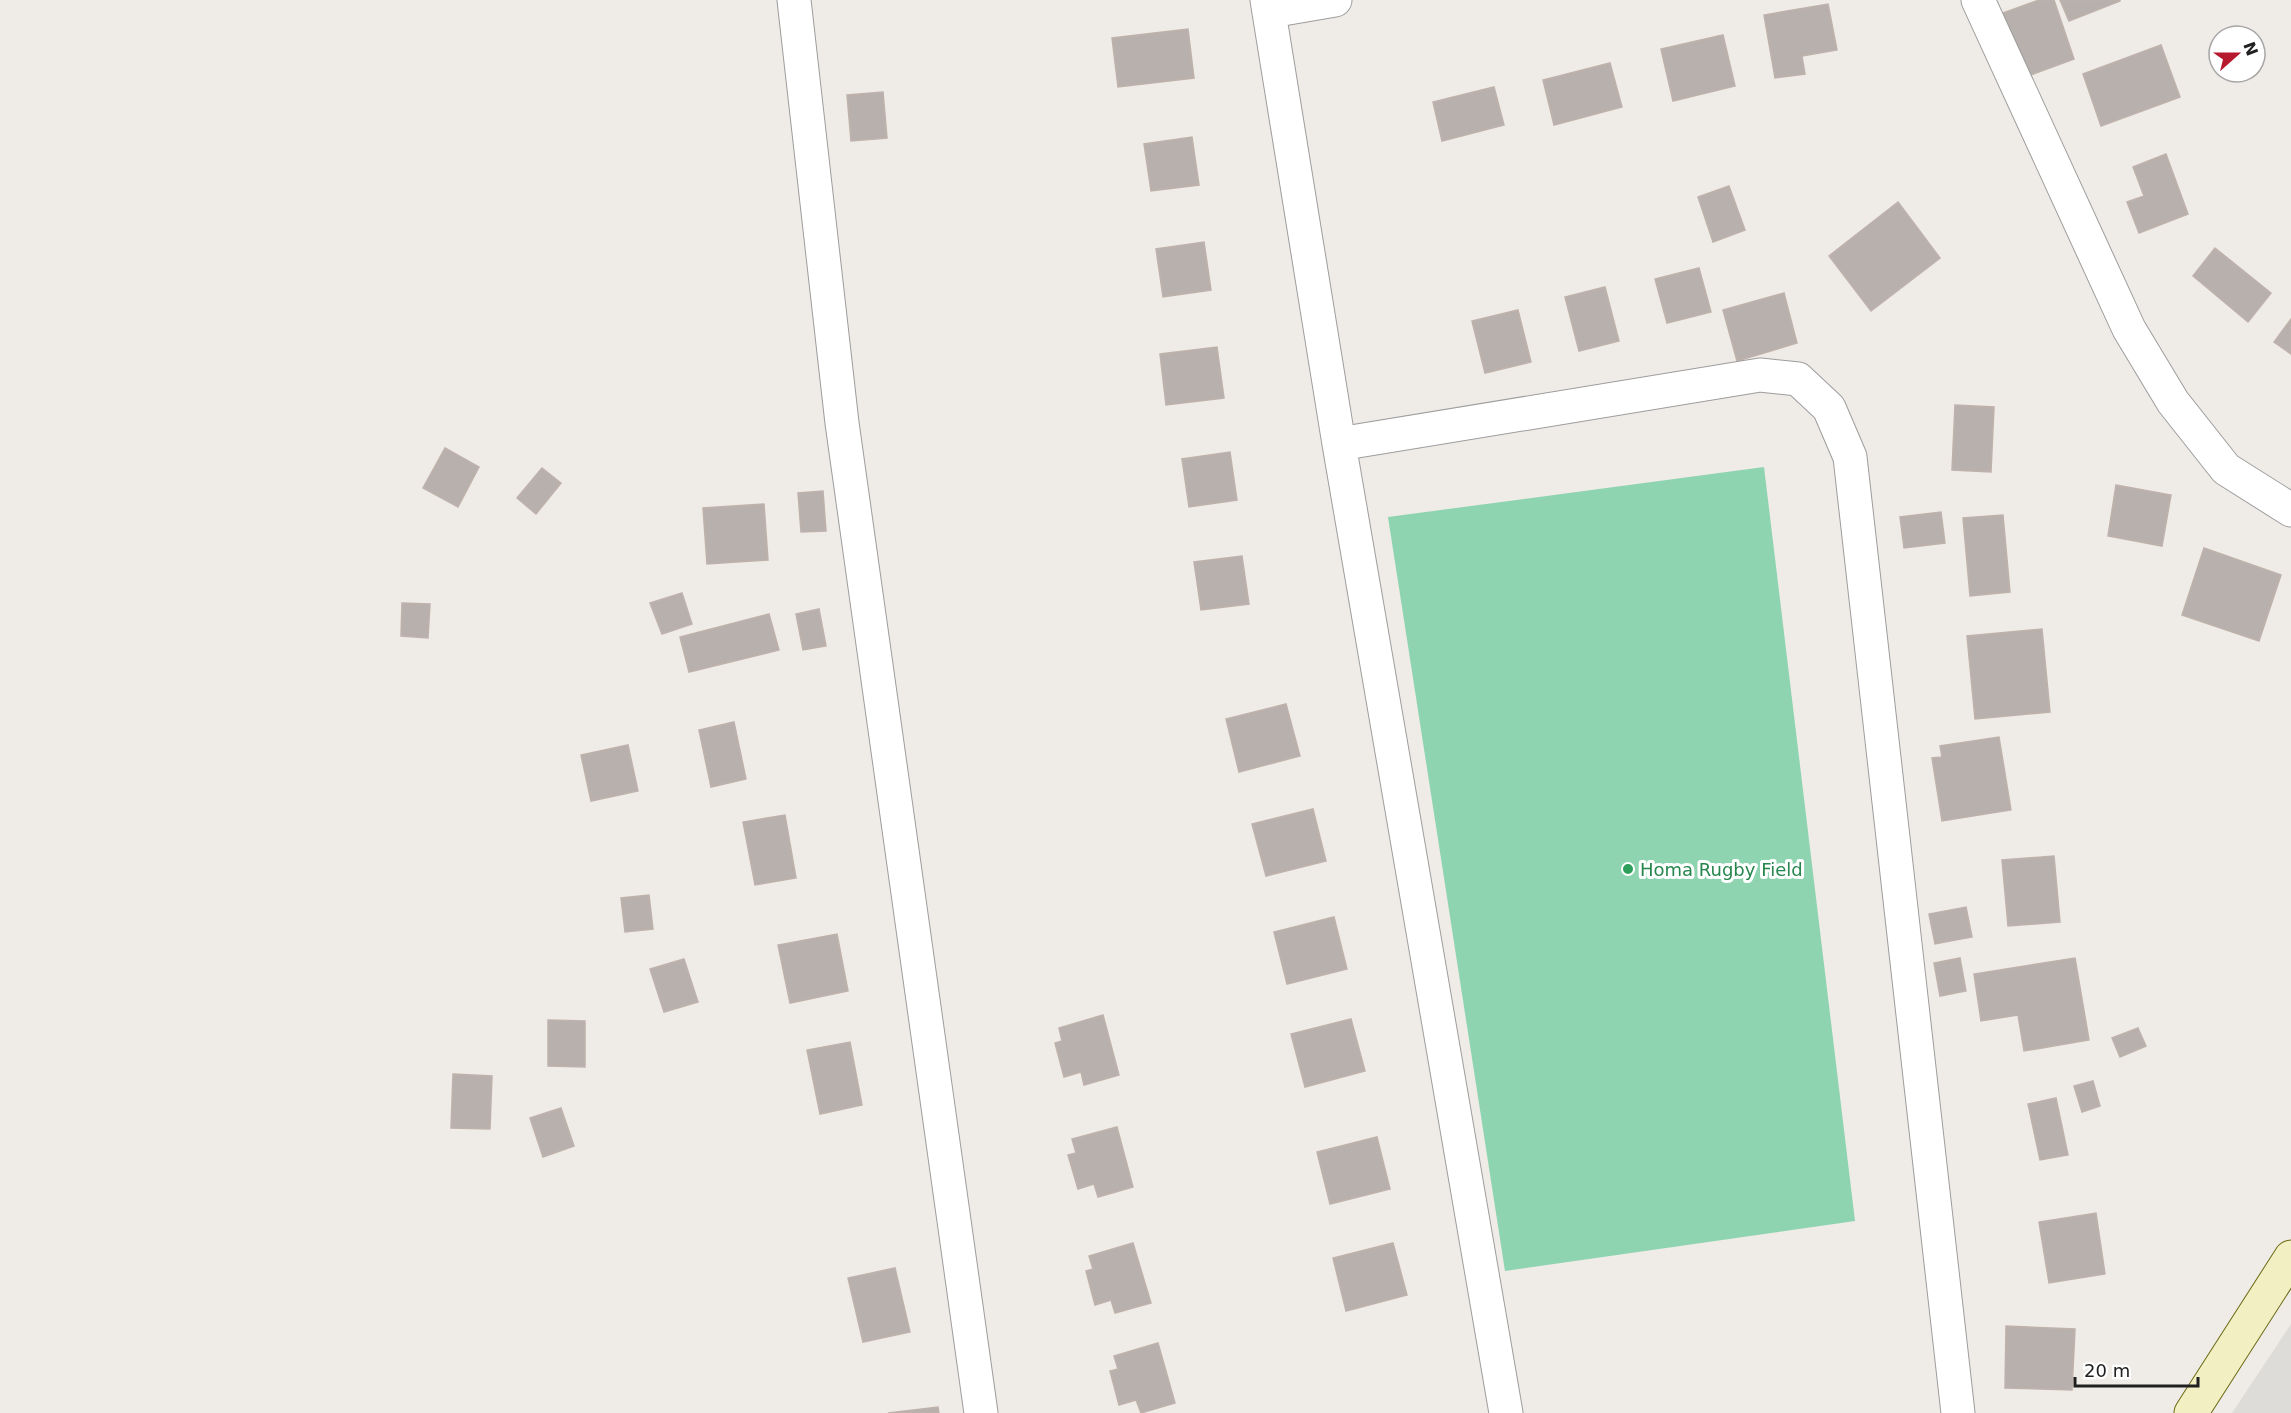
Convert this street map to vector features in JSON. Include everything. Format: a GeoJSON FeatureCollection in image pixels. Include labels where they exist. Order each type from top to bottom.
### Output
{"type":"FeatureCollection","features":[{"type":"Feature","properties":{"kind":"main road"},"geometry":{"type":"LineString","coordinates":[[2191,1413],[2291,1257]]}},
{"type":"Feature","properties":{"kind":"street"},"geometry":{"type":"LineString","coordinates":[[794,0],[842,423],[981,1413]]}},
{"type":"Feature","properties":{"kind":"street"},"geometry":{"type":"LineString","coordinates":[[1335,0],[1269,5],[1339,444],[1506,1413]]}},
{"type":"Feature","properties":{"kind":"street"},"geometry":{"type":"LineString","coordinates":[[1978,0],[2129,329],[2173,402],[2226,469],[2291,510]]}},
{"type":"Feature","properties":{"kind":"street"},"geometry":{"type":"LineString","coordinates":[[1339,444],[1760,375],[1798,379],[1829,408],[1850,457],[1958,1413]]}},
{"type":"Feature","properties":{"kind":"shaded area"},"geometry":{"type":"Polygon","coordinates":[[[2291,1324],[2291,1413],[2232,1413],[2291,1324]]]}},
{"type":"Feature","properties":{"kind":"green space","name":"Homa Rugby Field"},"geometry":{"type":"Polygon","coordinates":[[[1764,467],[1855,1221],[1505,1271],[1388,517],[1764,467]]]}},
{"type":"Feature","properties":{"kind":"building"},"geometry":{"type":"Polygon","coordinates":[[[2039,0],[2054,0],[2074,59],[2025,77],[2003,13],[2039,0]]]}},
{"type":"Feature","properties":{"kind":"building"},"geometry":{"type":"Polygon","coordinates":[[[2060,0],[2120,0],[2120,1],[2069,21],[2060,0]]]}},
{"type":"Feature","properties":{"kind":"building"},"geometry":{"type":"Polygon","coordinates":[[[1828,4],[1837,50],[1802,56],[1805,74],[1775,78],[1764,15],[1828,4]]]}},
{"type":"Feature","properties":{"kind":"building"},"geometry":{"type":"Polygon","coordinates":[[[1188,29],[1194,78],[1118,87],[1112,38],[1188,29]]]}},
{"type":"Feature","properties":{"kind":"building"},"geometry":{"type":"Polygon","coordinates":[[[1723,35],[1735,86],[1673,101],[1661,49],[1723,35]]]}},
{"type":"Feature","properties":{"kind":"building"},"geometry":{"type":"Polygon","coordinates":[[[2161,45],[2180,97],[2101,126],[2083,74],[2161,45]]]}},
{"type":"Feature","properties":{"kind":"building"},"geometry":{"type":"Polygon","coordinates":[[[1610,63],[1622,107],[1554,125],[1543,80],[1610,63]]]}},
{"type":"Feature","properties":{"kind":"building"},"geometry":{"type":"Polygon","coordinates":[[[1494,87],[1504,125],[1442,141],[1433,102],[1494,87]]]}},
{"type":"Feature","properties":{"kind":"building"},"geometry":{"type":"Polygon","coordinates":[[[883,92],[887,138],[851,141],[847,95],[883,92]]]}},
{"type":"Feature","properties":{"kind":"building"},"geometry":{"type":"Polygon","coordinates":[[[1192,137],[1199,185],[1151,191],[1144,144],[1192,137]]]}},
{"type":"Feature","properties":{"kind":"building"},"geometry":{"type":"Polygon","coordinates":[[[2166,154],[2188,214],[2139,233],[2127,202],[2144,196],[2133,167],[2166,154]]]}},
{"type":"Feature","properties":{"kind":"building"},"geometry":{"type":"Polygon","coordinates":[[[1729,186],[1745,230],[1713,242],[1698,197],[1729,186]]]}},
{"type":"Feature","properties":{"kind":"building"},"geometry":{"type":"Polygon","coordinates":[[[1898,202],[1940,258],[1871,311],[1829,256],[1898,202]]]}},
{"type":"Feature","properties":{"kind":"building"},"geometry":{"type":"Polygon","coordinates":[[[1204,242],[1211,290],[1163,297],[1156,249],[1204,242]]]}},
{"type":"Feature","properties":{"kind":"building"},"geometry":{"type":"Polygon","coordinates":[[[2215,248],[2271,293],[2248,322],[2193,276],[2215,248]]]}},
{"type":"Feature","properties":{"kind":"building"},"geometry":{"type":"Polygon","coordinates":[[[1699,268],[1711,312],[1667,323],[1655,279],[1699,268]]]}},
{"type":"Feature","properties":{"kind":"building"},"geometry":{"type":"Polygon","coordinates":[[[1605,287],[1619,341],[1579,351],[1565,297],[1605,287]]]}},
{"type":"Feature","properties":{"kind":"building"},"geometry":{"type":"Polygon","coordinates":[[[1784,293],[1797,343],[1737,361],[1723,310],[1784,293]]]}},
{"type":"Feature","properties":{"kind":"building"},"geometry":{"type":"Polygon","coordinates":[[[1518,310],[1531,362],[1485,373],[1472,321],[1518,310]]]}},
{"type":"Feature","properties":{"kind":"building"},"geometry":{"type":"Polygon","coordinates":[[[2291,319],[2291,354],[2274,342],[2291,319]]]}},
{"type":"Feature","properties":{"kind":"building"},"geometry":{"type":"Polygon","coordinates":[[[1217,347],[1224,398],[1166,405],[1160,354],[1217,347]]]}},
{"type":"Feature","properties":{"kind":"building"},"geometry":{"type":"Polygon","coordinates":[[[1955,405],[1994,407],[1991,472],[1952,470],[1955,405]]]}},
{"type":"Feature","properties":{"kind":"building"},"geometry":{"type":"Polygon","coordinates":[[[445,448],[479,467],[458,507],[423,488],[445,448]]]}},
{"type":"Feature","properties":{"kind":"building"},"geometry":{"type":"Polygon","coordinates":[[[1230,452],[1237,500],[1189,507],[1182,459],[1230,452]]]}},
{"type":"Feature","properties":{"kind":"building"},"geometry":{"type":"Polygon","coordinates":[[[542,468],[561,483],[536,514],[517,498],[542,468]]]}},
{"type":"Feature","properties":{"kind":"building"},"geometry":{"type":"Polygon","coordinates":[[[2116,485],[2171,495],[2162,546],[2108,536],[2116,485]]]}},
{"type":"Feature","properties":{"kind":"building"},"geometry":{"type":"Polygon","coordinates":[[[823,491],[826,531],[801,532],[798,493],[823,491]]]}},
{"type":"Feature","properties":{"kind":"building"},"geometry":{"type":"Polygon","coordinates":[[[764,504],[768,560],[707,564],[703,508],[764,504]]]}},
{"type":"Feature","properties":{"kind":"building"},"geometry":{"type":"Polygon","coordinates":[[[1941,512],[1945,543],[1904,548],[1900,517],[1941,512]]]}},
{"type":"Feature","properties":{"kind":"building"},"geometry":{"type":"Polygon","coordinates":[[[2003,515],[2010,592],[1970,596],[1963,518],[2003,515]]]}},
{"type":"Feature","properties":{"kind":"building"},"geometry":{"type":"Polygon","coordinates":[[[2204,548],[2281,575],[2259,641],[2182,615],[2204,548]]]}},
{"type":"Feature","properties":{"kind":"building"},"geometry":{"type":"Polygon","coordinates":[[[1242,556],[1249,604],[1201,610],[1194,562],[1242,556]]]}},
{"type":"Feature","properties":{"kind":"building"},"geometry":{"type":"Polygon","coordinates":[[[682,593],[692,624],[662,634],[650,603],[682,593]]]}},
{"type":"Feature","properties":{"kind":"building"},"geometry":{"type":"Polygon","coordinates":[[[402,603],[430,604],[428,638],[401,636],[402,603]]]}},
{"type":"Feature","properties":{"kind":"building"},"geometry":{"type":"Polygon","coordinates":[[[819,609],[826,646],[803,650],[796,614],[819,609]]]}},
{"type":"Feature","properties":{"kind":"building"},"geometry":{"type":"Polygon","coordinates":[[[769,614],[779,650],[689,672],[680,637],[769,614]]]}},
{"type":"Feature","properties":{"kind":"building"},"geometry":{"type":"Polygon","coordinates":[[[2042,629],[2050,712],[1975,719],[1967,636],[2042,629]]]}},
{"type":"Feature","properties":{"kind":"building"},"geometry":{"type":"Polygon","coordinates":[[[1286,704],[1300,756],[1239,772],[1226,719],[1286,704]]]}},
{"type":"Feature","properties":{"kind":"building"},"geometry":{"type":"Polygon","coordinates":[[[734,722],[746,779],[711,787],[699,730],[734,722]]]}},
{"type":"Feature","properties":{"kind":"building"},"geometry":{"type":"Polygon","coordinates":[[[1999,737],[2011,810],[1942,821],[1932,758],[1942,757],[1940,746],[1999,737]]]}},
{"type":"Feature","properties":{"kind":"building"},"geometry":{"type":"Polygon","coordinates":[[[628,745],[638,791],[591,801],[581,755],[628,745]]]}},
{"type":"Feature","properties":{"kind":"building"},"geometry":{"type":"Polygon","coordinates":[[[1313,809],[1326,861],[1266,876],[1252,824],[1313,809]]]}},
{"type":"Feature","properties":{"kind":"building"},"geometry":{"type":"Polygon","coordinates":[[[785,815],[796,878],[755,885],[743,822],[785,815]]]}},
{"type":"Feature","properties":{"kind":"building"},"geometry":{"type":"Polygon","coordinates":[[[2054,856],[2060,922],[2008,926],[2002,860],[2054,856]]]}},
{"type":"Feature","properties":{"kind":"building"},"geometry":{"type":"Polygon","coordinates":[[[649,895],[653,929],[625,932],[621,898],[649,895]]]}},
{"type":"Feature","properties":{"kind":"building"},"geometry":{"type":"Polygon","coordinates":[[[1966,907],[1972,937],[1935,944],[1929,914],[1966,907]]]}},
{"type":"Feature","properties":{"kind":"building"},"geometry":{"type":"Polygon","coordinates":[[[1334,917],[1347,969],[1287,984],[1274,932],[1334,917]]]}},
{"type":"Feature","properties":{"kind":"building"},"geometry":{"type":"Polygon","coordinates":[[[837,934],[848,991],[790,1003],[778,945],[837,934]]]}},
{"type":"Feature","properties":{"kind":"building"},"geometry":{"type":"Polygon","coordinates":[[[1960,958],[1966,991],[1940,996],[1934,963],[1960,958]]]}},
{"type":"Feature","properties":{"kind":"building"},"geometry":{"type":"Polygon","coordinates":[[[2075,958],[2089,1040],[2024,1051],[2018,1015],[1981,1021],[1974,974],[2075,958]]]}},
{"type":"Feature","properties":{"kind":"building"},"geometry":{"type":"Polygon","coordinates":[[[684,959],[698,1002],[664,1012],[650,969],[684,959]]]}},
{"type":"Feature","properties":{"kind":"building"},"geometry":{"type":"Polygon","coordinates":[[[1103,1015],[1119,1075],[1084,1085],[1081,1072],[1064,1077],[1055,1043],[1062,1041],[1059,1028],[1103,1015]]]}},
{"type":"Feature","properties":{"kind":"building"},"geometry":{"type":"Polygon","coordinates":[[[1351,1019],[1365,1071],[1305,1087],[1291,1034],[1351,1019]]]}},
{"type":"Feature","properties":{"kind":"building"},"geometry":{"type":"Polygon","coordinates":[[[548,1020],[585,1021],[585,1067],[548,1066],[548,1020]]]}},
{"type":"Feature","properties":{"kind":"building"},"geometry":{"type":"Polygon","coordinates":[[[2138,1028],[2146,1046],[2120,1057],[2112,1038],[2138,1028]]]}},
{"type":"Feature","properties":{"kind":"building"},"geometry":{"type":"Polygon","coordinates":[[[850,1042],[862,1105],[820,1114],[807,1050],[850,1042]]]}},
{"type":"Feature","properties":{"kind":"building"},"geometry":{"type":"Polygon","coordinates":[[[453,1074],[492,1076],[490,1129],[451,1128],[453,1074]]]}},
{"type":"Feature","properties":{"kind":"building"},"geometry":{"type":"Polygon","coordinates":[[[2093,1081],[2100,1106],[2082,1112],[2074,1086],[2093,1081]]]}},
{"type":"Feature","properties":{"kind":"building"},"geometry":{"type":"Polygon","coordinates":[[[2056,1098],[2068,1155],[2040,1160],[2028,1104],[2056,1098]]]}},
{"type":"Feature","properties":{"kind":"building"},"geometry":{"type":"Polygon","coordinates":[[[561,1108],[574,1146],[543,1157],[530,1118],[561,1108]]]}},
{"type":"Feature","properties":{"kind":"building"},"geometry":{"type":"Polygon","coordinates":[[[1117,1127],[1133,1187],[1098,1197],[1094,1184],[1078,1189],[1068,1155],[1076,1153],[1072,1139],[1117,1127]]]}},
{"type":"Feature","properties":{"kind":"building"},"geometry":{"type":"Polygon","coordinates":[[[1377,1137],[1390,1189],[1330,1204],[1317,1152],[1377,1137]]]}},
{"type":"Feature","properties":{"kind":"building"},"geometry":{"type":"Polygon","coordinates":[[[2096,1213],[2105,1274],[2049,1283],[2039,1222],[2096,1213]]]}},
{"type":"Feature","properties":{"kind":"building"},"geometry":{"type":"Polygon","coordinates":[[[1133,1243],[1151,1303],[1115,1313],[1111,1300],[1095,1305],[1086,1271],[1093,1269],[1089,1256],[1133,1243]]]}},
{"type":"Feature","properties":{"kind":"building"},"geometry":{"type":"Polygon","coordinates":[[[1393,1243],[1407,1295],[1346,1311],[1333,1258],[1393,1243]]]}},
{"type":"Feature","properties":{"kind":"building"},"geometry":{"type":"Polygon","coordinates":[[[895,1268],[910,1332],[863,1342],[848,1278],[895,1268]]]}},
{"type":"Feature","properties":{"kind":"building"},"geometry":{"type":"Polygon","coordinates":[[[2006,1326],[2075,1329],[2072,1390],[2005,1388],[2006,1326]]]}},
{"type":"Feature","properties":{"kind":"building"},"geometry":{"type":"Polygon","coordinates":[[[1158,1343],[1175,1403],[1141,1413],[1136,1400],[1119,1405],[1110,1371],[1118,1369],[1114,1356],[1158,1343]]]}},
{"type":"Feature","properties":{"kind":"building"},"geometry":{"type":"Polygon","coordinates":[[[938,1407],[939,1413],[888,1413],[938,1407]]]}},
{"type":"Feature","properties":{"kind":"place","name":"Homa Rugby Field"},"geometry":{"type":"Point","coordinates":[1628,869]}}]}
